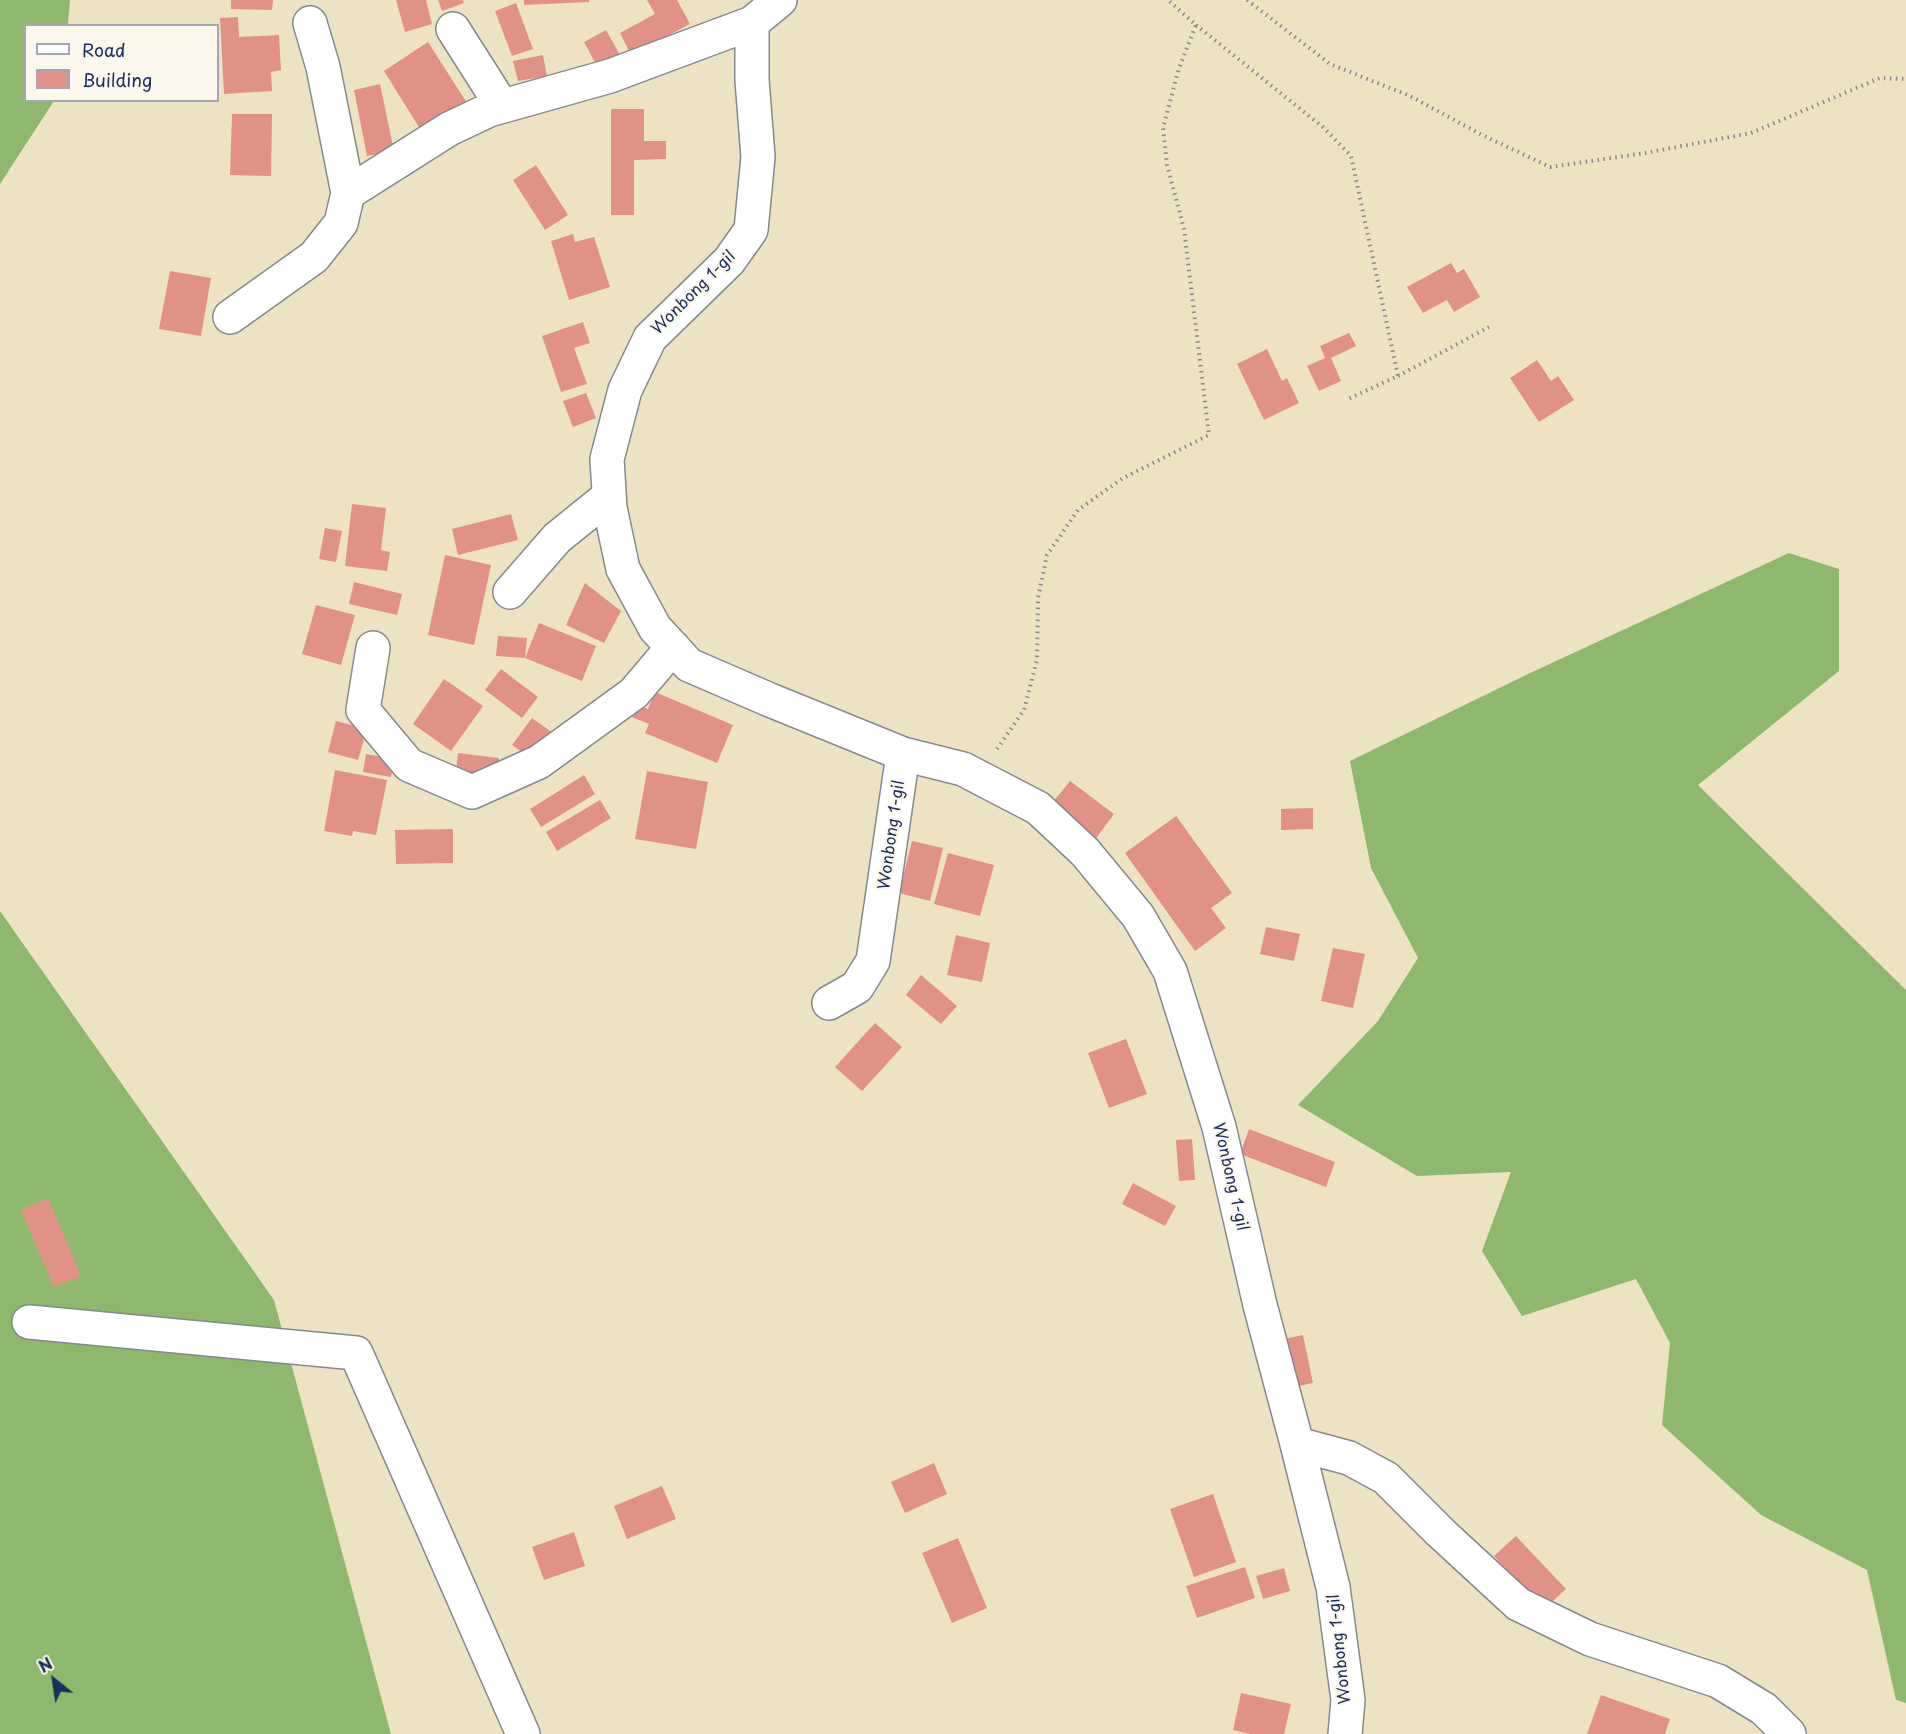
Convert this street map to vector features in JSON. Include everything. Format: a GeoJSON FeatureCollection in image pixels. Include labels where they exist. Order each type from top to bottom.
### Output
{"type":"FeatureCollection","features":[{"type":"Feature","properties":{"kind":"street"},"geometry":{"type":"LineString","coordinates":[[348,193],[449,129],[489,110],[610,76],[752,23],[780,0]]}},
{"type":"Feature","properties":{"kind":"street"},"geometry":{"type":"LineString","coordinates":[[230,316],[314,257],[341,223],[348,193],[323,67],[310,23]]}},
{"type":"Feature","properties":{"kind":"street","name":"Wonbong 1-gil"},"geometry":{"type":"LineString","coordinates":[[752,23],[752,80],[758,157],[751,230],[729,261],[650,338],[625,390],[607,459],[610,508],[623,569],[655,628],[689,665],[903,754],[963,769],[1038,808],[1085,852],[1138,916],[1170,971],[1219,1127],[1260,1305],[1333,1587],[1348,1700],[1345,1734]]}},
{"type":"Feature","properties":{"kind":"street"},"geometry":{"type":"LineString","coordinates":[[453,29],[502,106]]}},
{"type":"Feature","properties":{"kind":"street"},"geometry":{"type":"LineString","coordinates":[[510,592],[556,538],[609,496]]}},
{"type":"Feature","properties":{"kind":"street"},"geometry":{"type":"LineString","coordinates":[[373,648],[363,710],[409,765],[472,792],[539,762],[634,693],[673,647]]}},
{"type":"Feature","properties":{"kind":"street","name":"Wonbong 1-gil"},"geometry":{"type":"LineString","coordinates":[[829,1003],[857,987],[873,961],[903,754]]}},
{"type":"Feature","properties":{"kind":"street"},"geometry":{"type":"LineString","coordinates":[[28,1322],[356,1353],[522,1734]]}},
{"type":"Feature","properties":{"kind":"street"},"geometry":{"type":"LineString","coordinates":[[1297,1444],[1349,1458],[1386,1478],[1518,1604],[1590,1639],[1718,1681],[1764,1709],[1789,1734]]}},
{"type":"Feature","properties":{"kind":"path"},"geometry":{"type":"LineString","coordinates":[[1168,0],[1324,128],[1351,156],[1398,376]]}},
{"type":"Feature","properties":{"kind":"path"},"geometry":{"type":"LineString","coordinates":[[1247,0],[1330,64],[1410,96],[1482,135],[1550,167],[1645,153],[1751,133],[1880,78],[1906,79]]}},
{"type":"Feature","properties":{"kind":"path"},"geometry":{"type":"LineString","coordinates":[[978,777],[1023,710],[1036,660],[1038,598],[1047,555],[1078,510],[1123,478],[1209,435],[1184,229],[1167,165],[1163,128],[1179,68],[1197,26]]}},
{"type":"Feature","properties":{"kind":"path"},"geometry":{"type":"LineString","coordinates":[[1348,399],[1398,376],[1489,327]]}},
{"type":"Feature","properties":{"kind":"green space"},"geometry":{"type":"Polygon","coordinates":[[[0,0],[70,0],[68,24],[24,24],[24,102],[53,102],[0,184],[0,0]]]}},
{"type":"Feature","properties":{"kind":"green space"},"geometry":{"type":"Polygon","coordinates":[[[1789,553],[1839,569],[1839,671],[1698,785],[1906,990],[1906,1703],[1896,1700],[1867,1570],[1761,1515],[1662,1425],[1670,1343],[1636,1279],[1522,1316],[1482,1251],[1511,1172],[1417,1176],[1298,1105],[1378,1021],[1418,958],[1371,868],[1350,761],[1528,674],[1789,553]]]}},
{"type":"Feature","properties":{"kind":"green space"},"geometry":{"type":"Polygon","coordinates":[[[0,911],[274,1300],[391,1734],[0,1734],[0,911]]]}},
{"type":"Feature","properties":{"kind":"building"},"geometry":{"type":"Polygon","coordinates":[[[231,0],[273,0],[272,10],[231,9],[231,0]]]}},
{"type":"Feature","properties":{"kind":"building"},"geometry":{"type":"Polygon","coordinates":[[[396,0],[426,0],[432,24],[405,32],[396,0]]]}},
{"type":"Feature","properties":{"kind":"building"},"geometry":{"type":"Polygon","coordinates":[[[438,0],[463,0],[464,3],[442,11],[438,0]]]}},
{"type":"Feature","properties":{"kind":"building"},"geometry":{"type":"Polygon","coordinates":[[[524,0],[589,0],[589,2],[524,5],[524,0]]]}},
{"type":"Feature","properties":{"kind":"building"},"geometry":{"type":"Polygon","coordinates":[[[647,0],[677,0],[690,24],[631,55],[620,33],[655,14],[647,0]]]}},
{"type":"Feature","properties":{"kind":"building"},"geometry":{"type":"Polygon","coordinates":[[[516,3],[533,49],[512,56],[495,11],[516,3]]]}},
{"type":"Feature","properties":{"kind":"building"},"geometry":{"type":"Polygon","coordinates":[[[238,17],[239,37],[279,35],[281,70],[271,72],[272,91],[224,94],[220,18],[238,17]]]}},
{"type":"Feature","properties":{"kind":"building"},"geometry":{"type":"Polygon","coordinates":[[[606,30],[620,55],[598,68],[584,42],[606,30]]]}},
{"type":"Feature","properties":{"kind":"building"},"geometry":{"type":"Polygon","coordinates":[[[428,42],[467,103],[422,132],[384,71],[428,42]]]}},
{"type":"Feature","properties":{"kind":"building"},"geometry":{"type":"Polygon","coordinates":[[[543,55],[547,76],[518,81],[513,61],[543,55]]]}},
{"type":"Feature","properties":{"kind":"building"},"geometry":{"type":"Polygon","coordinates":[[[380,84],[394,151],[367,156],[354,90],[380,84]]]}},
{"type":"Feature","properties":{"kind":"building"},"geometry":{"type":"Polygon","coordinates":[[[611,109],[644,109],[644,141],[666,141],[666,159],[634,160],[634,215],[611,215],[611,109]]]}},
{"type":"Feature","properties":{"kind":"building"},"geometry":{"type":"Polygon","coordinates":[[[232,114],[272,114],[271,176],[230,175],[232,114]]]}},
{"type":"Feature","properties":{"kind":"building"},"geometry":{"type":"Polygon","coordinates":[[[536,165],[568,215],[545,230],[513,180],[536,165]]]}},
{"type":"Feature","properties":{"kind":"building"},"geometry":{"type":"Polygon","coordinates":[[[573,234],[575,242],[594,237],[610,287],[569,300],[551,241],[573,234]]]}},
{"type":"Feature","properties":{"kind":"building"},"geometry":{"type":"Polygon","coordinates":[[[1451,263],[1457,273],[1464,269],[1480,297],[1454,312],[1447,300],[1423,313],[1407,287],[1451,263]]]}},
{"type":"Feature","properties":{"kind":"building"},"geometry":{"type":"Polygon","coordinates":[[[170,271],[211,278],[201,336],[159,329],[170,271]]]}},
{"type":"Feature","properties":{"kind":"building"},"geometry":{"type":"Polygon","coordinates":[[[583,322],[590,343],[574,348],[587,384],[561,392],[542,336],[583,322]]]}},
{"type":"Feature","properties":{"kind":"building"},"geometry":{"type":"Polygon","coordinates":[[[1349,333],[1356,346],[1331,358],[1341,381],[1319,391],[1307,366],[1325,358],[1320,346],[1349,333]]]}},
{"type":"Feature","properties":{"kind":"building"},"geometry":{"type":"Polygon","coordinates":[[[1267,349],[1282,381],[1287,378],[1299,403],[1264,420],[1237,364],[1267,349]]]}},
{"type":"Feature","properties":{"kind":"building"},"geometry":{"type":"Polygon","coordinates":[[[1537,360],[1551,381],[1558,376],[1574,400],[1539,422],[1510,378],[1537,360]]]}},
{"type":"Feature","properties":{"kind":"building"},"geometry":{"type":"Polygon","coordinates":[[[586,393],[596,418],[573,427],[563,401],[586,393]]]}},
{"type":"Feature","properties":{"kind":"building"},"geometry":{"type":"Polygon","coordinates":[[[352,504],[386,508],[381,550],[390,552],[387,571],[345,566],[352,504]]]}},
{"type":"Feature","properties":{"kind":"building"},"geometry":{"type":"Polygon","coordinates":[[[511,514],[518,540],[458,555],[452,529],[511,514]]]}},
{"type":"Feature","properties":{"kind":"building"},"geometry":{"type":"Polygon","coordinates":[[[325,528],[342,531],[336,562],[319,559],[325,528]]]}},
{"type":"Feature","properties":{"kind":"building"},"geometry":{"type":"Polygon","coordinates":[[[445,555],[491,565],[474,645],[428,635],[445,555]]]}},
{"type":"Feature","properties":{"kind":"building"},"geometry":{"type":"Polygon","coordinates":[[[354,582],[402,594],[397,615],[349,604],[354,582]]]}},
{"type":"Feature","properties":{"kind":"building"},"geometry":{"type":"Polygon","coordinates":[[[585,583],[621,611],[604,643],[566,625],[585,583]]]}},
{"type":"Feature","properties":{"kind":"building"},"geometry":{"type":"Polygon","coordinates":[[[316,605],[355,615],[341,665],[302,654],[316,605]]]}},
{"type":"Feature","properties":{"kind":"building"},"geometry":{"type":"Polygon","coordinates":[[[539,623],[596,646],[582,681],[525,658],[539,623]]]}},
{"type":"Feature","properties":{"kind":"building"},"geometry":{"type":"Polygon","coordinates":[[[498,636],[527,638],[525,658],[496,656],[498,636]]]}},
{"type":"Feature","properties":{"kind":"building"},"geometry":{"type":"Polygon","coordinates":[[[501,669],[538,697],[522,718],[485,690],[501,669]]]}},
{"type":"Feature","properties":{"kind":"building"},"geometry":{"type":"Polygon","coordinates":[[[444,679],[483,706],[451,751],[413,724],[444,679]]]}},
{"type":"Feature","properties":{"kind":"building"},"geometry":{"type":"Polygon","coordinates":[[[655,692],[733,725],[717,763],[645,733],[649,724],[632,717],[637,704],[648,709],[655,692]]]}},
{"type":"Feature","properties":{"kind":"building"},"geometry":{"type":"Polygon","coordinates":[[[532,718],[553,733],[533,760],[512,745],[532,718]]]}},
{"type":"Feature","properties":{"kind":"building"},"geometry":{"type":"Polygon","coordinates":[[[336,721],[367,729],[358,760],[328,752],[336,721]]]}},
{"type":"Feature","properties":{"kind":"building"},"geometry":{"type":"Polygon","coordinates":[[[458,753],[499,758],[497,776],[456,772],[458,753]]]}},
{"type":"Feature","properties":{"kind":"building"},"geometry":{"type":"Polygon","coordinates":[[[366,754],[394,759],[391,777],[363,772],[366,754]]]}},
{"type":"Feature","properties":{"kind":"building"},"geometry":{"type":"Polygon","coordinates":[[[335,770],[387,780],[376,835],[353,831],[352,836],[324,831],[335,770]]]}},
{"type":"Feature","properties":{"kind":"building"},"geometry":{"type":"Polygon","coordinates":[[[647,771],[708,782],[696,849],[635,839],[647,771]]]}},
{"type":"Feature","properties":{"kind":"building"},"geometry":{"type":"Polygon","coordinates":[[[584,775],[595,794],[541,827],[530,809],[584,775]]]}},
{"type":"Feature","properties":{"kind":"building"},"geometry":{"type":"Polygon","coordinates":[[[1070,781],[1114,814],[1094,841],[1049,807],[1070,781]]]}},
{"type":"Feature","properties":{"kind":"building"},"geometry":{"type":"Polygon","coordinates":[[[600,800],[611,818],[557,851],[546,832],[600,800]]]}},
{"type":"Feature","properties":{"kind":"building"},"geometry":{"type":"Polygon","coordinates":[[[1313,808],[1313,829],[1281,830],[1281,809],[1313,808]]]}},
{"type":"Feature","properties":{"kind":"building"},"geometry":{"type":"Polygon","coordinates":[[[1176,816],[1232,893],[1211,908],[1226,928],[1195,951],[1125,853],[1176,816]]]}},
{"type":"Feature","properties":{"kind":"building"},"geometry":{"type":"Polygon","coordinates":[[[453,829],[453,863],[396,864],[395,830],[453,829]]]}},
{"type":"Feature","properties":{"kind":"building"},"geometry":{"type":"Polygon","coordinates":[[[912,841],[943,848],[930,901],[899,893],[912,841]]]}},
{"type":"Feature","properties":{"kind":"building"},"geometry":{"type":"Polygon","coordinates":[[[948,853],[994,865],[980,916],[934,904],[948,853]]]}},
{"type":"Feature","properties":{"kind":"building"},"geometry":{"type":"Polygon","coordinates":[[[1266,927],[1300,934],[1294,961],[1260,954],[1266,927]]]}},
{"type":"Feature","properties":{"kind":"building"},"geometry":{"type":"Polygon","coordinates":[[[956,935],[990,943],[982,982],[947,975],[956,935]]]}},
{"type":"Feature","properties":{"kind":"building"},"geometry":{"type":"Polygon","coordinates":[[[1333,948],[1365,954],[1353,1008],[1321,1001],[1333,948]]]}},
{"type":"Feature","properties":{"kind":"building"},"geometry":{"type":"Polygon","coordinates":[[[921,975],[957,1006],[941,1024],[906,995],[921,975]]]}},
{"type":"Feature","properties":{"kind":"building"},"geometry":{"type":"Polygon","coordinates":[[[875,1023],[902,1047],[862,1091],[835,1067],[875,1023]]]}},
{"type":"Feature","properties":{"kind":"building"},"geometry":{"type":"Polygon","coordinates":[[[1126,1039],[1147,1094],[1109,1108],[1088,1053],[1126,1039]]]}},
{"type":"Feature","properties":{"kind":"building"},"geometry":{"type":"Polygon","coordinates":[[[1249,1129],[1335,1162],[1326,1187],[1240,1154],[1249,1129]]]}},
{"type":"Feature","properties":{"kind":"building"},"geometry":{"type":"Polygon","coordinates":[[[1192,1139],[1195,1180],[1179,1181],[1176,1140],[1192,1139]]]}},
{"type":"Feature","properties":{"kind":"building"},"geometry":{"type":"Polygon","coordinates":[[[1133,1183],[1176,1206],[1165,1226],[1122,1204],[1133,1183]]]}},
{"type":"Feature","properties":{"kind":"building"},"geometry":{"type":"Polygon","coordinates":[[[48,1198],[81,1276],[54,1287],[21,1210],[48,1198]]]}},
{"type":"Feature","properties":{"kind":"building"},"geometry":{"type":"Polygon","coordinates":[[[1303,1335],[1313,1383],[1289,1388],[1279,1340],[1303,1335]]]}},
{"type":"Feature","properties":{"kind":"building"},"geometry":{"type":"Polygon","coordinates":[[[934,1463],[947,1494],[905,1513],[891,1482],[934,1463]]]}},
{"type":"Feature","properties":{"kind":"building"},"geometry":{"type":"Polygon","coordinates":[[[662,1486],[676,1519],[627,1539],[614,1506],[662,1486]]]}},
{"type":"Feature","properties":{"kind":"building"},"geometry":{"type":"Polygon","coordinates":[[[1213,1494],[1236,1562],[1194,1577],[1170,1509],[1213,1494]]]}},
{"type":"Feature","properties":{"kind":"building"},"geometry":{"type":"Polygon","coordinates":[[[574,1532],[585,1566],[544,1580],[532,1547],[574,1532]]]}},
{"type":"Feature","properties":{"kind":"building"},"geometry":{"type":"Polygon","coordinates":[[[1516,1536],[1566,1589],[1544,1609],[1494,1556],[1516,1536]]]}},
{"type":"Feature","properties":{"kind":"building"},"geometry":{"type":"Polygon","coordinates":[[[958,1538],[987,1608],[952,1623],[922,1553],[958,1538]]]}},
{"type":"Feature","properties":{"kind":"building"},"geometry":{"type":"Polygon","coordinates":[[[1245,1567],[1255,1598],[1197,1618],[1186,1586],[1245,1567]]]}},
{"type":"Feature","properties":{"kind":"building"},"geometry":{"type":"Polygon","coordinates":[[[1284,1568],[1290,1591],[1263,1599],[1256,1576],[1284,1568]]]}},
{"type":"Feature","properties":{"kind":"building"},"geometry":{"type":"Polygon","coordinates":[[[1241,1693],[1291,1704],[1284,1734],[1250,1734],[1233,1730],[1241,1693]]]}},
{"type":"Feature","properties":{"kind":"building"},"geometry":{"type":"Polygon","coordinates":[[[1601,1695],[1670,1719],[1665,1734],[1587,1734],[1601,1695]]]}}]}
